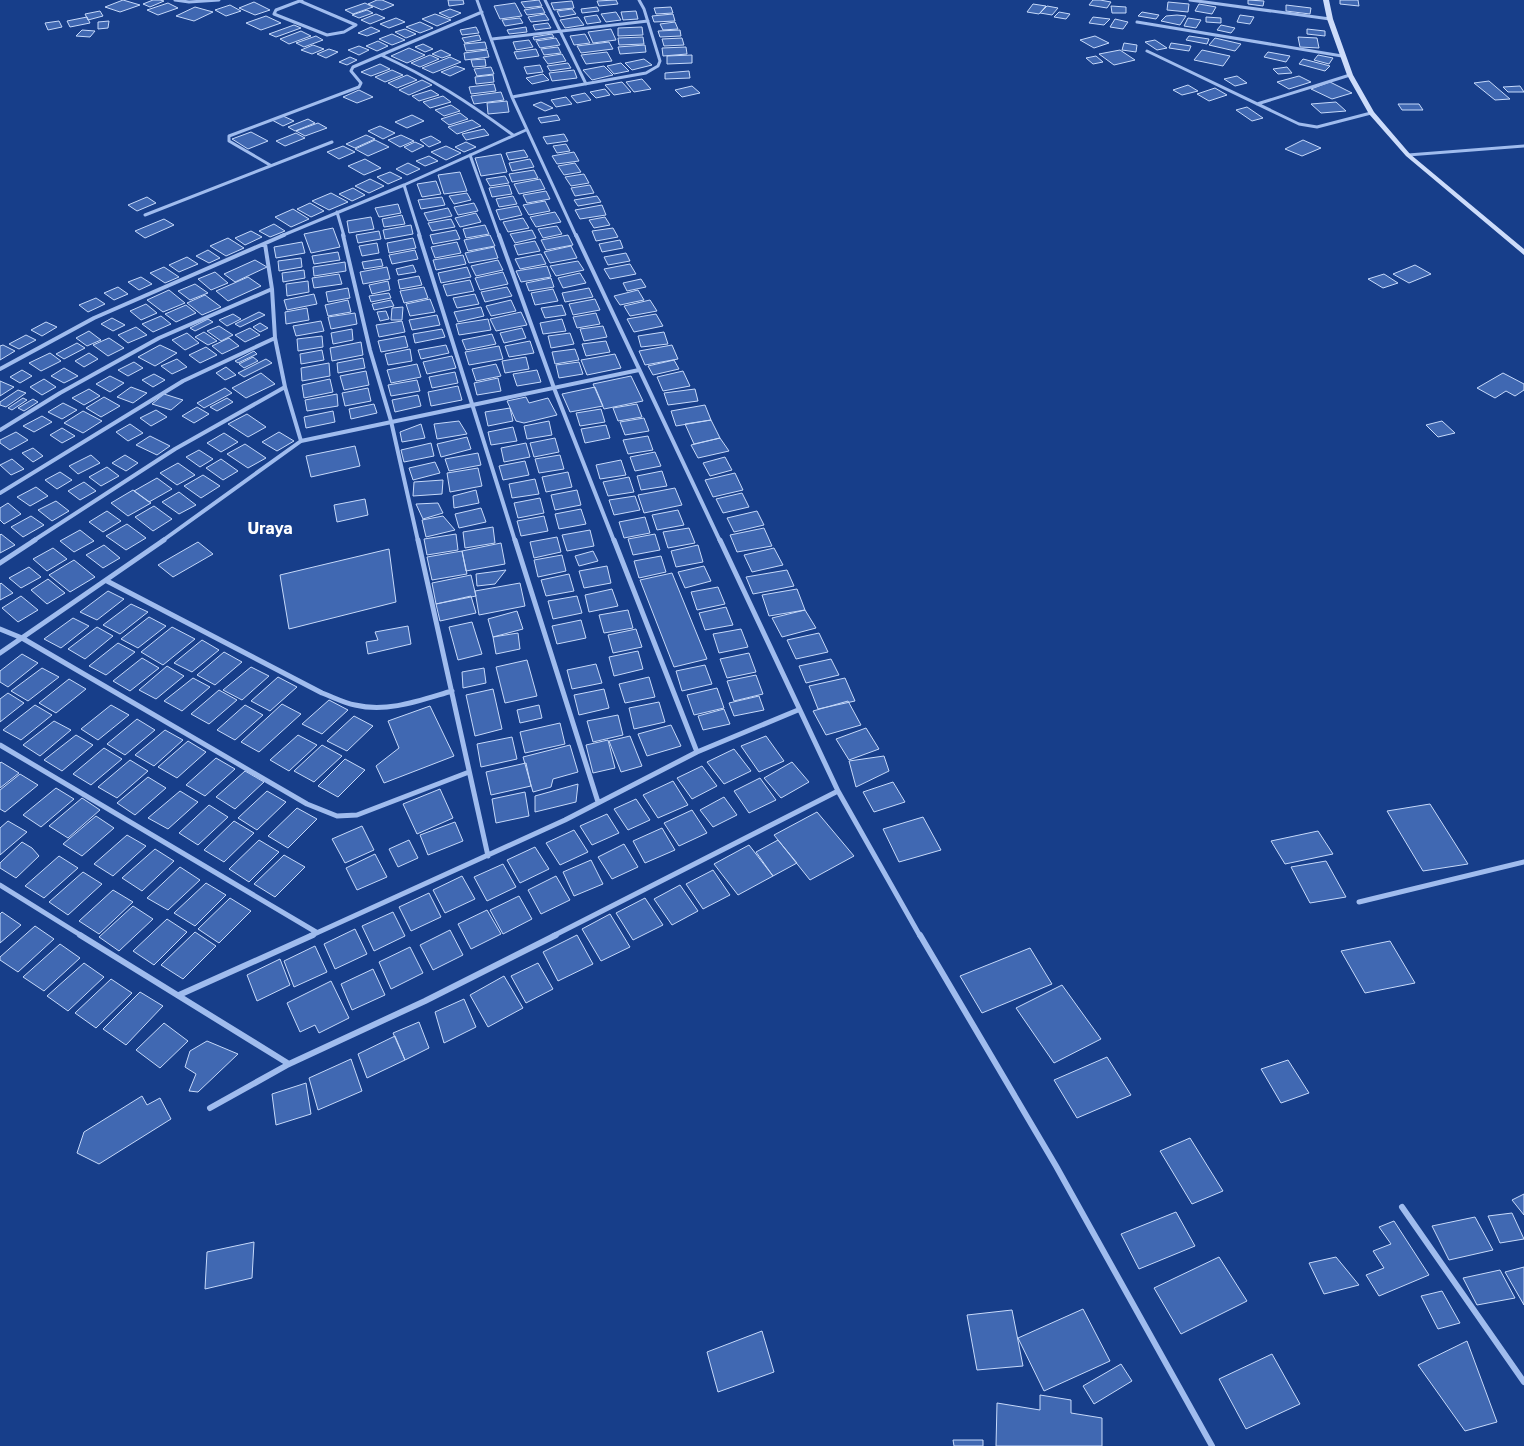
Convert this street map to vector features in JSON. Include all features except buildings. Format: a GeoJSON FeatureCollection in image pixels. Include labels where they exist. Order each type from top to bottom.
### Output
{"type":"FeatureCollection","features":[{"type":"Feature","properties":{"kind":"street"},"geometry":{"type":"LineString","coordinates":[[175,0],[189,2],[219,0]]}},
{"type":"Feature","properties":{"kind":"street"},"geometry":{"type":"LineString","coordinates":[[301,0],[345,19],[356,25],[344,32],[327,35],[274,14],[276,10],[301,0]]}},
{"type":"Feature","properties":{"kind":"street"},"geometry":{"type":"LineString","coordinates":[[477,0],[526,130],[798,710],[838,791],[943,975],[1056,1166],[1212,1446]]}},
{"type":"Feature","properties":{"kind":"street"},"geometry":{"type":"LineString","coordinates":[[545,0],[586,84]]}},
{"type":"Feature","properties":{"kind":"street"},"geometry":{"type":"LineString","coordinates":[[512,97],[646,73],[658,66],[660,62],[648,21],[639,0]]}},
{"type":"Feature","properties":{"kind":"street"},"geometry":{"type":"LineString","coordinates":[[1190,0],[1330,19]]}},
{"type":"Feature","properties":{"kind":"street"},"geometry":{"type":"LineString","coordinates":[[1326,0],[1342,56],[1371,113],[1408,155],[1524,253]]}},
{"type":"Feature","properties":{"kind":"street"},"geometry":{"type":"LineString","coordinates":[[270,165],[228,141],[229,136],[358,87],[361,83],[351,70],[381,55],[482,12]]}},
{"type":"Feature","properties":{"kind":"street"},"geometry":{"type":"LineString","coordinates":[[492,39],[648,21]]}},
{"type":"Feature","properties":{"kind":"street"},"geometry":{"type":"LineString","coordinates":[[1137,22],[1342,56]]}},
{"type":"Feature","properties":{"kind":"street"},"geometry":{"type":"LineString","coordinates":[[1147,51],[1306,126],[1317,126],[1371,113]]}},
{"type":"Feature","properties":{"kind":"street"},"geometry":{"type":"LineString","coordinates":[[381,55],[420,73],[464,99],[513,135]]}},
{"type":"Feature","properties":{"kind":"street"},"geometry":{"type":"LineString","coordinates":[[1256,104],[1350,75]]}},
{"type":"Feature","properties":{"kind":"street"},"geometry":{"type":"LineString","coordinates":[[0,369],[94,318],[337,212],[404,185],[526,130]]}},
{"type":"Feature","properties":{"kind":"street"},"geometry":{"type":"LineString","coordinates":[[145,216],[332,142]]}},
{"type":"Feature","properties":{"kind":"street"},"geometry":{"type":"LineString","coordinates":[[1408,155],[1524,146]]}},
{"type":"Feature","properties":{"kind":"street"},"geometry":{"type":"LineString","coordinates":[[470,156],[554,388],[697,752]]}},
{"type":"Feature","properties":{"kind":"street"},"geometry":{"type":"LineString","coordinates":[[404,185],[598,802]]}},
{"type":"Feature","properties":{"kind":"street"},"geometry":{"type":"LineString","coordinates":[[337,212],[351,262],[370,350],[391,421],[488,856]]}},
{"type":"Feature","properties":{"kind":"street"},"geometry":{"type":"LineString","coordinates":[[265,244],[272,289],[275,338],[284,387],[301,441]]}},
{"type":"Feature","properties":{"kind":"street"},"geometry":{"type":"LineString","coordinates":[[0,430],[60,393],[158,338],[272,289]]}},
{"type":"Feature","properties":{"kind":"street"},"geometry":{"type":"LineString","coordinates":[[0,492],[183,381],[275,338]]}},
{"type":"Feature","properties":{"kind":"street"},"geometry":{"type":"LineString","coordinates":[[0,653],[107,581],[301,441],[639,370]]}},
{"type":"Feature","properties":{"kind":"street"},"geometry":{"type":"LineString","coordinates":[[0,563],[208,429],[244,407],[284,387]]}},
{"type":"Feature","properties":{"kind":"street"},"geometry":{"type":"LineString","coordinates":[[107,581],[322,692],[358,706],[380,708],[400,705],[452,691]]}},
{"type":"Feature","properties":{"kind":"street"},"geometry":{"type":"LineString","coordinates":[[0,629],[22,638],[307,804],[337,816],[358,815],[470,772]]}},
{"type":"Feature","properties":{"kind":"street"},"geometry":{"type":"LineString","coordinates":[[179,994],[488,856],[564,820],[697,752],[798,710]]}},
{"type":"Feature","properties":{"kind":"street"},"geometry":{"type":"LineString","coordinates":[[0,745],[316,932]]}},
{"type":"Feature","properties":{"kind":"street"},"geometry":{"type":"LineString","coordinates":[[210,1108],[289,1064],[425,1001],[838,791]]}},
{"type":"Feature","properties":{"kind":"street"},"geometry":{"type":"LineString","coordinates":[[1359,902],[1524,862]]}},
{"type":"Feature","properties":{"kind":"street"},"geometry":{"type":"LineString","coordinates":[[0,884],[289,1064]]}},
{"type":"Feature","properties":{"kind":"street"},"geometry":{"type":"LineString","coordinates":[[1402,1207],[1524,1382]]}},
{"type":"Feature","properties":{"kind":"district","name":"Uraya"},"geometry":{"type":"Point","coordinates":[270,528]}}]}
